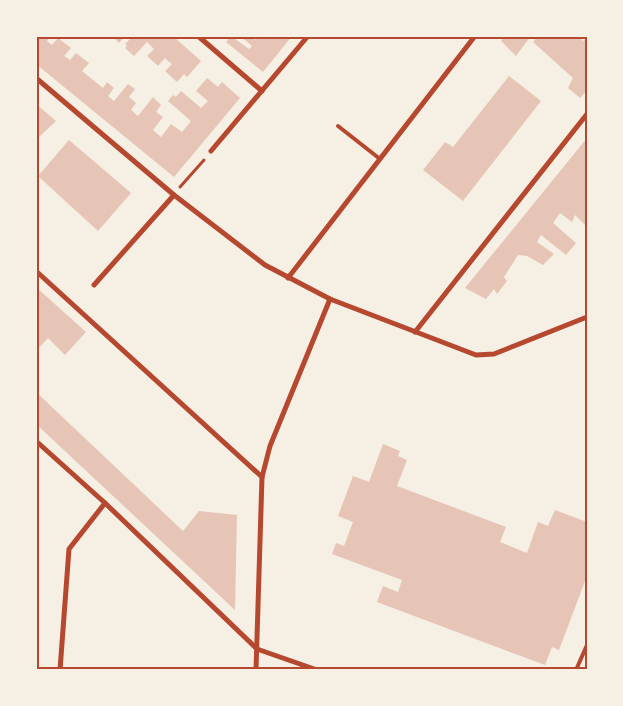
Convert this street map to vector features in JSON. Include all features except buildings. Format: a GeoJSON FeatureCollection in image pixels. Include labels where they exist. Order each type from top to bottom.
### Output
{"type":"FeatureCollection","features":[{"type":"Feature","properties":{"kind":"street"},"geometry":{"type":"LineString","coordinates":[[198,36],[262,91]]}},
{"type":"Feature","properties":{"kind":"street"},"geometry":{"type":"LineString","coordinates":[[211,152],[308,36]]}},
{"type":"Feature","properties":{"kind":"street"},"geometry":{"type":"LineString","coordinates":[[288,278],[475,36]]}},
{"type":"Feature","properties":{"kind":"street"},"geometry":{"type":"LineString","coordinates":[[36,78],[174,195],[265,265],[330,299],[476,355],[494,354],[587,317]]}},
{"type":"Feature","properties":{"kind":"street"},"geometry":{"type":"LineString","coordinates":[[415,332],[587,114]]}},
{"type":"Feature","properties":{"kind":"street"},"geometry":{"type":"LineString","coordinates":[[94,285],[174,195]]}},
{"type":"Feature","properties":{"kind":"street"},"geometry":{"type":"LineString","coordinates":[[36,271],[262,477]]}},
{"type":"Feature","properties":{"kind":"street"},"geometry":{"type":"LineString","coordinates":[[256,670],[262,477],[270,446],[330,299]]}},
{"type":"Feature","properties":{"kind":"street"},"geometry":{"type":"LineString","coordinates":[[36,441],[105,503],[257,649],[317,670]]}},
{"type":"Feature","properties":{"kind":"street"},"geometry":{"type":"LineString","coordinates":[[60,670],[69,549],[105,503]]}},
{"type":"Feature","properties":{"kind":"lane"},"geometry":{"type":"LineString","coordinates":[[338,126],[380,159]]}},
{"type":"Feature","properties":{"kind":"lane"},"geometry":{"type":"LineString","coordinates":[[576,670],[587,645]]}},
{"type":"Feature","properties":{"kind":"path"},"geometry":{"type":"LineString","coordinates":[[174,195],[211,152]]}}]}
